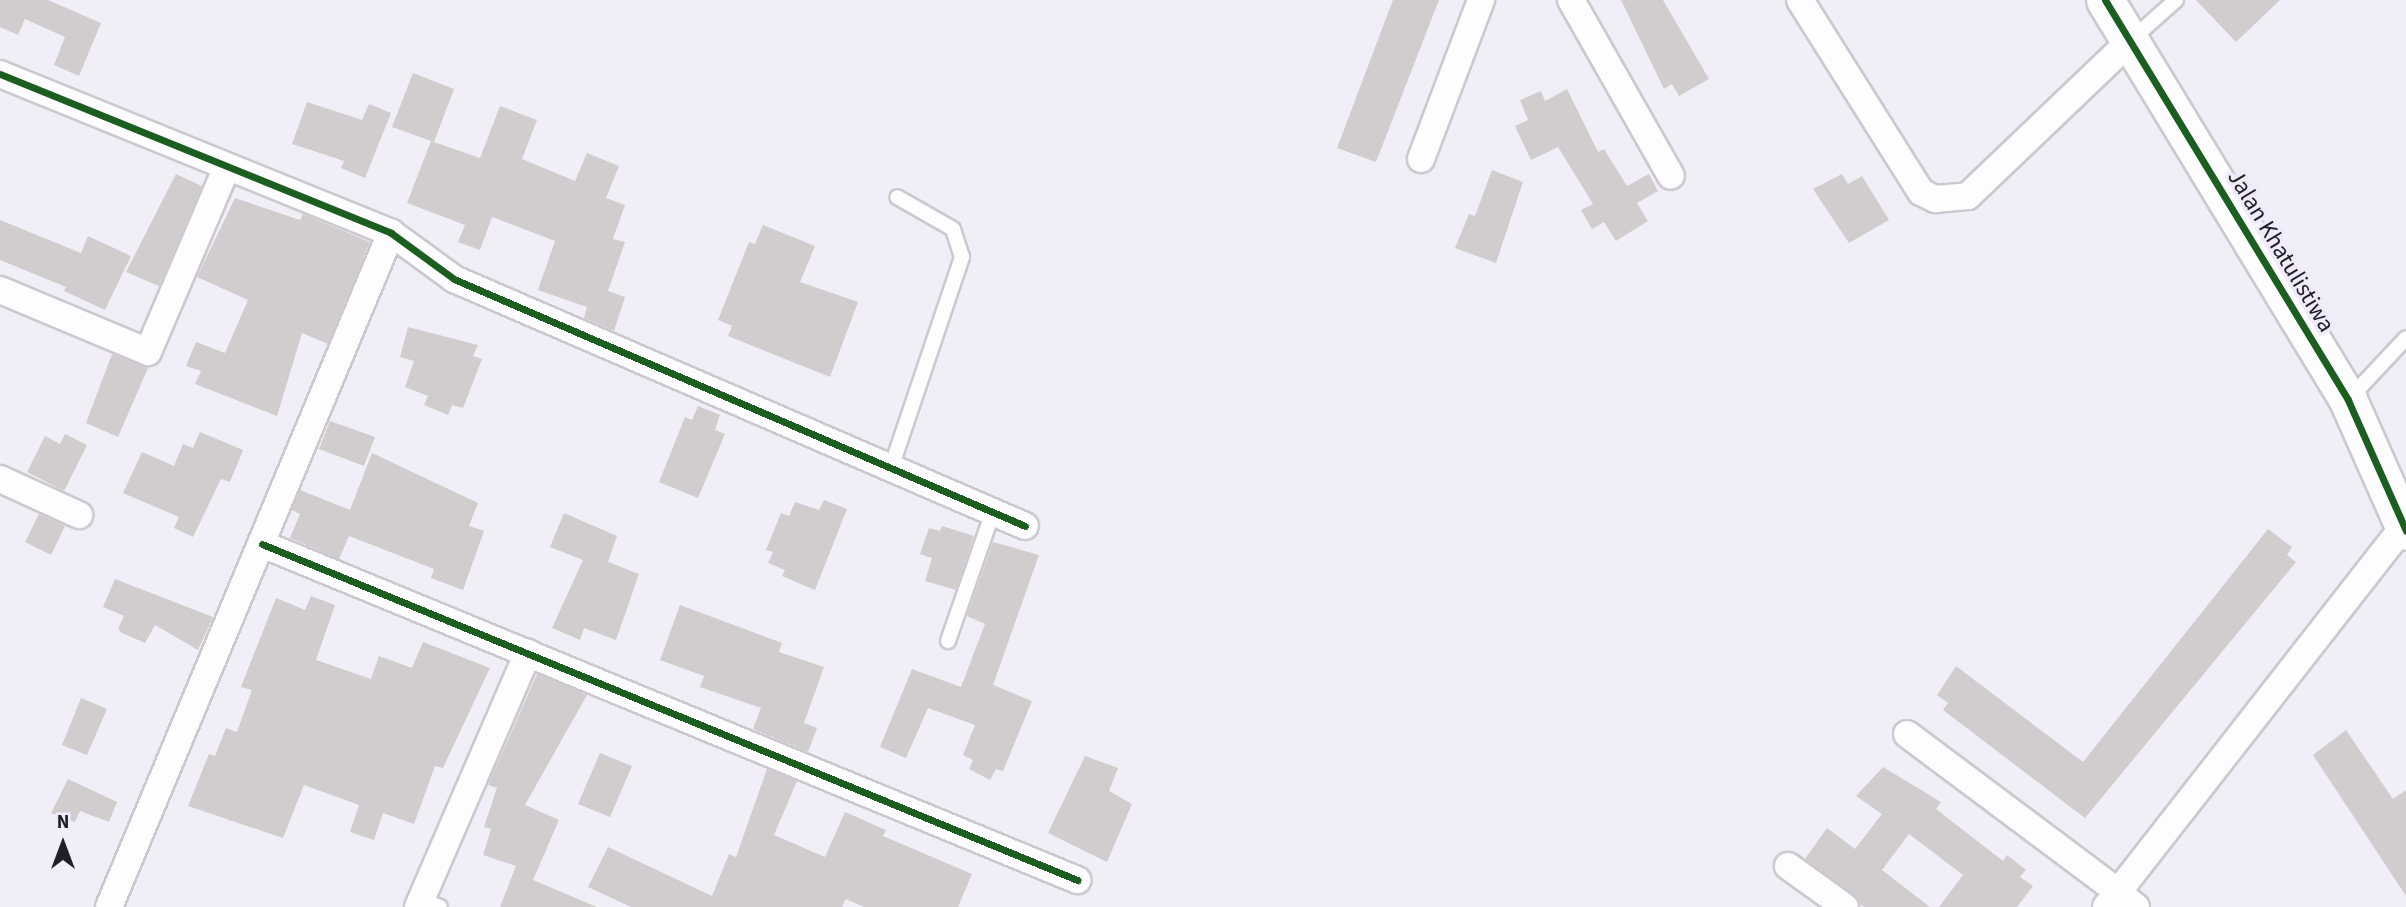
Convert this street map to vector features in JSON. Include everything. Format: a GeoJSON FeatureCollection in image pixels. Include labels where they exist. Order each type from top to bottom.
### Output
{"type":"FeatureCollection","features":[{"type":"Feature","properties":{"kind":"street"},"geometry":{"type":"LineString","coordinates":[[1421,159],[1481,0]]}},
{"type":"Feature","properties":{"kind":"street"},"geometry":{"type":"LineString","coordinates":[[1571,0],[1671,176]]}},
{"type":"Feature","properties":{"kind":"street"},"geometry":{"type":"LineString","coordinates":[[1800,0],[1921,192],[1935,199],[1968,196],[2130,41]]}},
{"type":"Feature","properties":{"kind":"street","name":"Jalan Khatulistiwa"},"geometry":{"type":"LineString","coordinates":[[2105,0],[2348,400],[2405,529]]}},
{"type":"Feature","properties":{"kind":"street"},"geometry":{"type":"LineString","coordinates":[[0,74],[391,233],[454,279],[1025,526]]}},
{"type":"Feature","properties":{"kind":"street"},"geometry":{"type":"LineString","coordinates":[[0,290],[148,352],[227,167]]}},
{"type":"Feature","properties":{"kind":"street"},"geometry":{"type":"LineString","coordinates":[[109,907],[391,233]]}},
{"type":"Feature","properties":{"kind":"street"},"geometry":{"type":"LineString","coordinates":[[0,480],[79,515]]}},
{"type":"Feature","properties":{"kind":"street"},"geometry":{"type":"LineString","coordinates":[[1908,734],[2120,902],[2405,529]]}},
{"type":"Feature","properties":{"kind":"street"},"geometry":{"type":"LineString","coordinates":[[262,544],[1077,880]]}},
{"type":"Feature","properties":{"kind":"street"},"geometry":{"type":"LineString","coordinates":[[427,905],[528,653]]}},
{"type":"Feature","properties":{"kind":"street"},"geometry":{"type":"LineString","coordinates":[[1788,866],[1844,907]]}},
{"type":"Feature","properties":{"kind":"lane"},"geometry":{"type":"LineString","coordinates":[[2130,41],[2176,0]]}},
{"type":"Feature","properties":{"kind":"lane"},"geometry":{"type":"LineString","coordinates":[[891,468],[962,257],[953,229],[897,197]]}},
{"type":"Feature","properties":{"kind":"lane"},"geometry":{"type":"LineString","coordinates":[[2348,400],[2406,338]]}},
{"type":"Feature","properties":{"kind":"lane"},"geometry":{"type":"LineString","coordinates":[[948,641],[993,512]]}},
{"type":"Feature","properties":{"kind":"building"},"geometry":{"type":"Polygon","coordinates":[[[0,0],[48,0],[101,23],[79,76],[54,65],[65,37],[25,19],[18,35],[0,27],[0,0]]]}},
{"type":"Feature","properties":{"kind":"building"},"geometry":{"type":"Polygon","coordinates":[[[1393,0],[1439,0],[1376,162],[1337,148],[1393,0]]]}},
{"type":"Feature","properties":{"kind":"building"},"geometry":{"type":"Polygon","coordinates":[[[1621,0],[1663,0],[1709,79],[1679,96],[1672,84],[1664,89],[1621,0]]]}},
{"type":"Feature","properties":{"kind":"building"},"geometry":{"type":"Polygon","coordinates":[[[2196,0],[2280,0],[2236,42],[2196,0]]]}},
{"type":"Feature","properties":{"kind":"building"},"geometry":{"type":"Polygon","coordinates":[[[413,73],[454,89],[434,142],[392,127],[413,73]]]}},
{"type":"Feature","properties":{"kind":"building"},"geometry":{"type":"Polygon","coordinates":[[[1567,89],[1598,152],[1604,149],[1627,186],[1649,174],[1658,191],[1637,203],[1648,221],[1616,241],[1604,222],[1592,229],[1581,210],[1593,204],[1558,147],[1531,160],[1515,126],[1528,120],[1520,100],[1541,91],[1545,101],[1567,89]]]}},
{"type":"Feature","properties":{"kind":"building"},"geometry":{"type":"Polygon","coordinates":[[[307,102],[362,120],[369,104],[391,113],[365,178],[341,168],[344,161],[292,144],[307,102]]]}},
{"type":"Feature","properties":{"kind":"building"},"geometry":{"type":"Polygon","coordinates":[[[500,106],[537,120],[522,159],[575,181],[587,153],[619,166],[606,198],[625,205],[613,239],[625,242],[608,291],[625,297],[614,331],[584,318],[587,307],[538,290],[555,241],[492,217],[480,250],[458,242],[465,225],[407,203],[431,141],[480,158],[500,106]]]}},
{"type":"Feature","properties":{"kind":"building"},"geometry":{"type":"Polygon","coordinates":[[[1492,170],[1523,182],[1496,263],[1455,248],[1469,214],[1475,216],[1492,170]]]}},
{"type":"Feature","properties":{"kind":"building"},"geometry":{"type":"Polygon","coordinates":[[[176,174],[202,186],[159,286],[126,272],[176,174]]]}},
{"type":"Feature","properties":{"kind":"building"},"geometry":{"type":"Polygon","coordinates":[[[1842,174],[1848,184],[1862,176],[1889,220],[1849,243],[1813,189],[1842,174]]]}},
{"type":"Feature","properties":{"kind":"building"},"geometry":{"type":"Polygon","coordinates":[[[235,198],[300,220],[303,214],[370,242],[328,344],[302,333],[277,416],[195,384],[201,371],[186,366],[196,342],[225,353],[248,300],[197,277],[235,198]]]}},
{"type":"Feature","properties":{"kind":"building"},"geometry":{"type":"Polygon","coordinates":[[[0,220],[81,253],[88,236],[131,256],[105,310],[64,291],[66,287],[0,260],[0,220]]]}},
{"type":"Feature","properties":{"kind":"building"},"geometry":{"type":"Polygon","coordinates":[[[763,225],[815,246],[800,282],[858,302],[830,377],[728,336],[732,326],[718,320],[749,242],[755,244],[763,225]]]}},
{"type":"Feature","properties":{"kind":"building"},"geometry":{"type":"Polygon","coordinates":[[[408,327],[478,345],[473,356],[482,359],[463,408],[452,405],[448,415],[424,405],[428,396],[405,387],[414,361],[400,357],[408,327]]]}},
{"type":"Feature","properties":{"kind":"building"},"geometry":{"type":"Polygon","coordinates":[[[112,354],[148,368],[118,437],[86,423],[112,354]]]}},
{"type":"Feature","properties":{"kind":"building"},"geometry":{"type":"Polygon","coordinates":[[[698,406],[720,415],[715,430],[725,434],[698,498],[659,482],[685,417],[692,420],[698,406]]]}},
{"type":"Feature","properties":{"kind":"building"},"geometry":{"type":"Polygon","coordinates":[[[330,421],[375,437],[364,466],[319,449],[330,421]]]}},
{"type":"Feature","properties":{"kind":"building"},"geometry":{"type":"Polygon","coordinates":[[[200,432],[243,450],[230,482],[221,479],[193,537],[174,528],[179,517],[123,493],[142,452],[174,466],[183,444],[193,448],[200,432]]]}},
{"type":"Feature","properties":{"kind":"building"},"geometry":{"type":"Polygon","coordinates":[[[65,434],[87,445],[64,491],[27,472],[45,436],[60,444],[65,434]]]}},
{"type":"Feature","properties":{"kind":"building"},"geometry":{"type":"Polygon","coordinates":[[[372,453],[478,503],[469,526],[484,531],[463,590],[431,578],[434,569],[349,536],[339,559],[290,538],[300,514],[292,510],[300,490],[350,510],[372,453]]]}},
{"type":"Feature","properties":{"kind":"building"},"geometry":{"type":"Polygon","coordinates":[[[824,500],[847,509],[815,590],[782,576],[785,570],[768,563],[773,552],[766,550],[781,513],[789,516],[795,502],[819,510],[824,500]]]}},
{"type":"Feature","properties":{"kind":"building"},"geometry":{"type":"Polygon","coordinates":[[[564,513],[617,536],[608,562],[639,574],[616,640],[584,628],[580,640],[552,628],[583,560],[550,547],[564,513]]]}},
{"type":"Feature","properties":{"kind":"building"},"geometry":{"type":"Polygon","coordinates":[[[39,514],[65,526],[51,555],[25,542],[39,514]]]}},
{"type":"Feature","properties":{"kind":"building"},"geometry":{"type":"Polygon","coordinates":[[[942,526],[974,536],[956,590],[925,581],[932,558],[920,554],[929,528],[940,531],[942,526]]]}},
{"type":"Feature","properties":{"kind":"building"},"geometry":{"type":"Polygon","coordinates":[[[2268,529],[2292,547],[2287,555],[2296,562],[2085,818],[1943,710],[1948,703],[1937,695],[1956,666],[2083,762],[2268,529]]]}},
{"type":"Feature","properties":{"kind":"building"},"geometry":{"type":"Polygon","coordinates":[[[993,542],[1039,555],[993,685],[1032,701],[1003,771],[996,769],[990,780],[969,769],[973,760],[963,755],[975,725],[928,708],[906,758],[880,747],[912,669],[961,687],[985,624],[967,616],[993,542]]]}},
{"type":"Feature","properties":{"kind":"building"},"geometry":{"type":"Polygon","coordinates":[[[115,579],[213,617],[198,650],[155,625],[145,643],[122,633],[118,629],[124,616],[103,607],[115,579]]]}},
{"type":"Feature","properties":{"kind":"building"},"geometry":{"type":"Polygon","coordinates":[[[311,596],[335,605],[316,660],[371,679],[379,656],[412,668],[423,642],[490,668],[443,768],[435,766],[414,824],[383,813],[374,840],[350,832],[359,805],[304,785],[283,838],[188,806],[209,754],[215,756],[226,728],[237,732],[252,690],[241,687],[276,598],[305,610],[311,596]]]}},
{"type":"Feature","properties":{"kind":"building"},"geometry":{"type":"Polygon","coordinates":[[[680,605],[782,643],[779,652],[824,667],[804,723],[817,728],[808,752],[753,729],[761,708],[700,687],[704,676],[660,660],[680,605]]]}},
{"type":"Feature","properties":{"kind":"building"},"geometry":{"type":"Polygon","coordinates":[[[537,674],[587,695],[525,805],[559,820],[533,880],[597,907],[500,907],[516,866],[483,855],[491,829],[484,827],[497,788],[488,785],[537,674]]]}},
{"type":"Feature","properties":{"kind":"building"},"geometry":{"type":"Polygon","coordinates":[[[81,698],[107,709],[87,755],[62,745],[81,698]]]}},
{"type":"Feature","properties":{"kind":"building"},"geometry":{"type":"Polygon","coordinates":[[[2346,730],[2393,799],[2406,790],[2406,896],[2313,755],[2346,730]]]}},
{"type":"Feature","properties":{"kind":"building"},"geometry":{"type":"Polygon","coordinates":[[[600,753],[632,766],[610,817],[578,804],[600,753]]]}},
{"type":"Feature","properties":{"kind":"building"},"geometry":{"type":"Polygon","coordinates":[[[1085,756],[1118,768],[1109,791],[1132,804],[1107,862],[1048,833],[1085,756]]]}},
{"type":"Feature","properties":{"kind":"building"},"geometry":{"type":"Polygon","coordinates":[[[1883,767],[1941,802],[1936,809],[2003,861],[2007,855],[2026,870],[2020,877],[2033,886],[2017,907],[1939,907],[1963,875],[1909,834],[1882,870],[1930,907],[1864,907],[1805,859],[1827,828],[1855,849],[1882,814],[1856,796],[1883,767]]]}},
{"type":"Feature","properties":{"kind":"building"},"geometry":{"type":"Polygon","coordinates":[[[767,769],[797,781],[774,835],[825,857],[845,812],[886,830],[883,836],[972,874],[958,907],[864,907],[846,899],[842,907],[631,907],[588,887],[608,847],[712,896],[729,854],[736,857],[767,769]]]}},
{"type":"Feature","properties":{"kind":"building"},"geometry":{"type":"Polygon","coordinates":[[[68,779],[117,802],[109,822],[80,811],[75,822],[51,813],[68,779]]]}},
{"type":"Feature","properties":{"kind":"cycle path"},"geometry":{"type":"LineString","coordinates":[[2105,0],[2348,400],[2406,531]]}},
{"type":"Feature","properties":{"kind":"cycle path"},"geometry":{"type":"LineString","coordinates":[[0,74],[391,233],[454,279],[1025,526]]}},
{"type":"Feature","properties":{"kind":"cycle path"},"geometry":{"type":"LineString","coordinates":[[262,544],[1077,880]]}}]}
